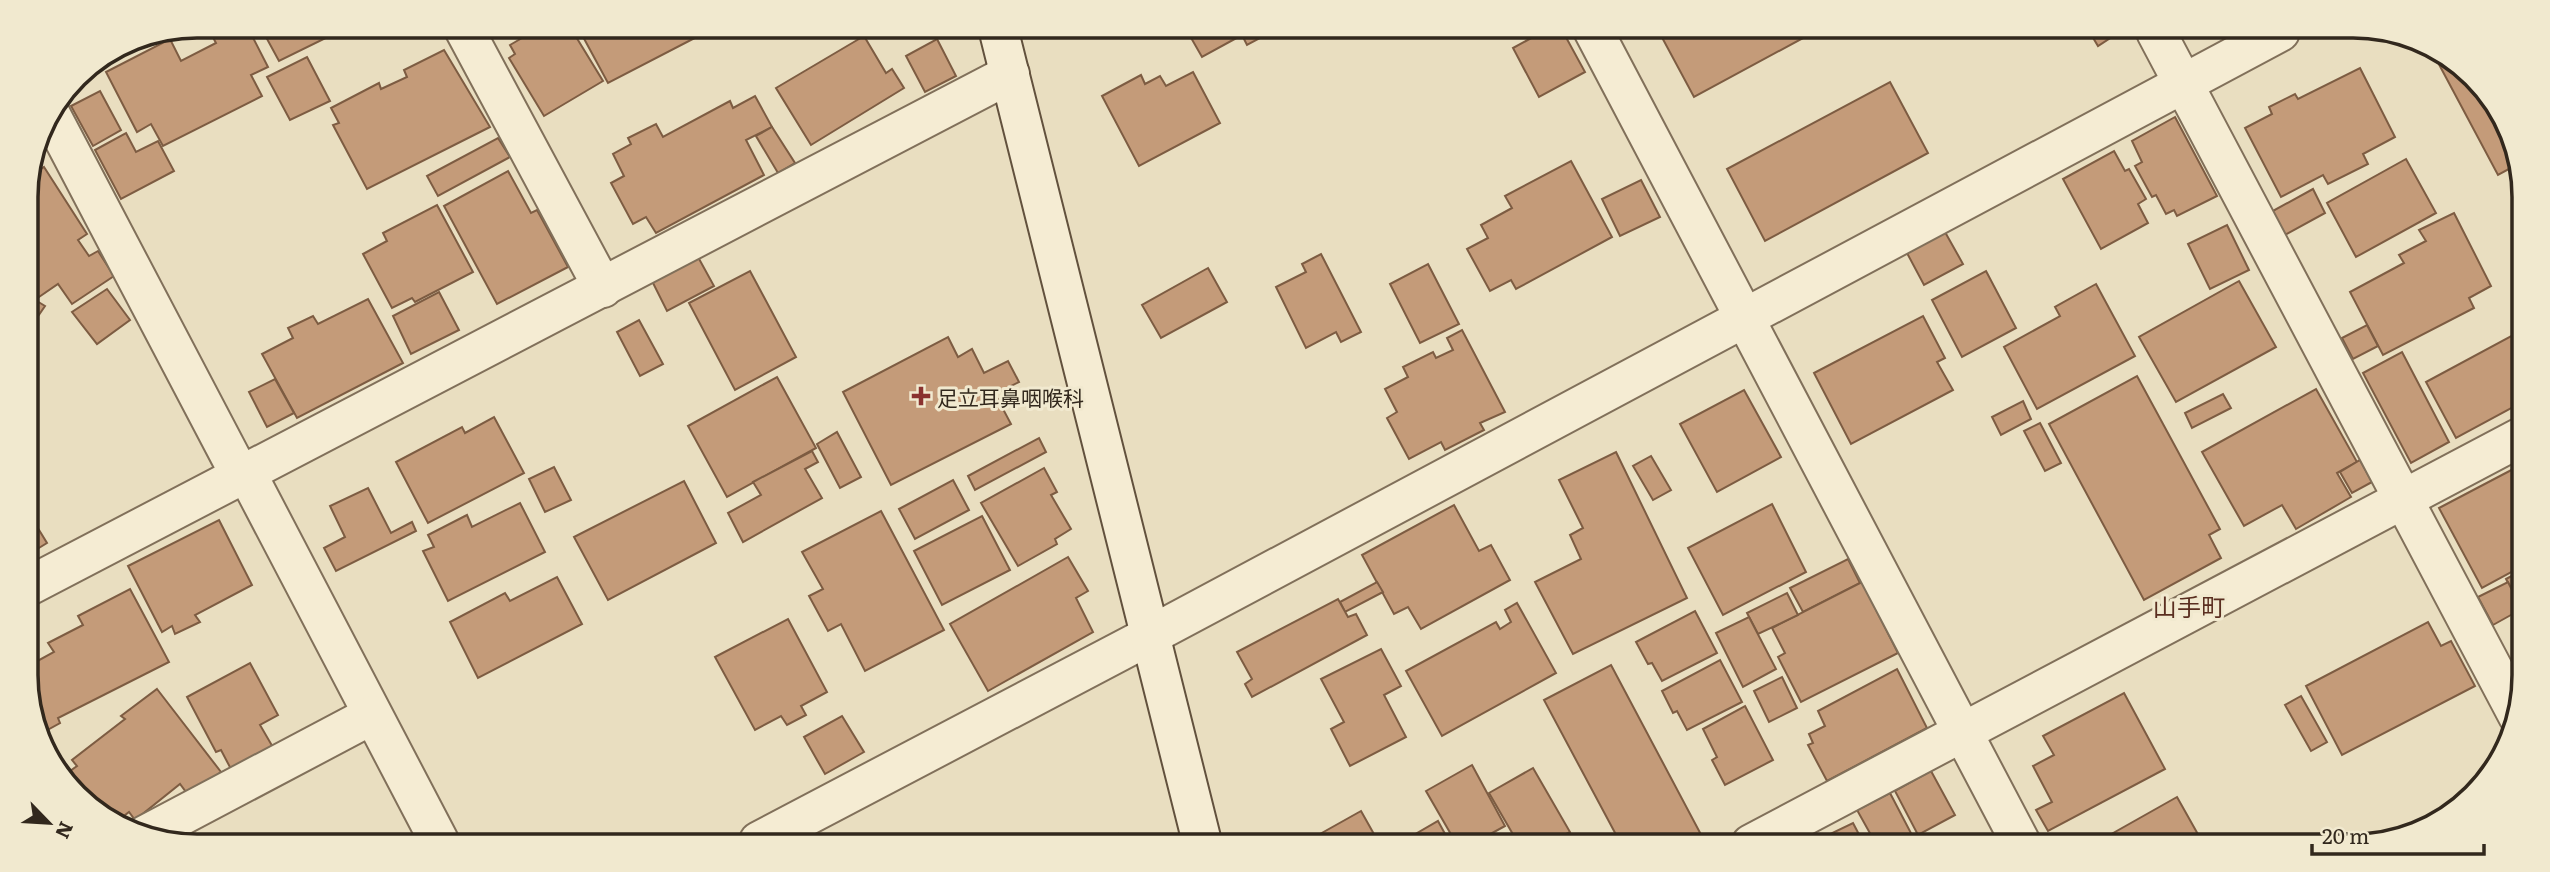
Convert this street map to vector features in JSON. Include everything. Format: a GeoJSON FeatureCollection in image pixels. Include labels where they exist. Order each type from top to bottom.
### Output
{"type":"FeatureCollection","features":[{"type":"Feature","properties":{"kind":"street"},"geometry":{"type":"LineString","coordinates":[[1597,38],[2016,833]]}},
{"type":"Feature","properties":{"kind":"street"},"geometry":{"type":"LineString","coordinates":[[2158,38],[2509,699]]}},
{"type":"Feature","properties":{"kind":"street"},"geometry":{"type":"LineString","coordinates":[[773,834],[1151,635],[2269,38]]}},
{"type":"Feature","properties":{"kind":"street"},"geometry":{"type":"LineString","coordinates":[[469,39],[603,288]]}},
{"type":"Feature","properties":{"kind":"street"},"geometry":{"type":"LineString","coordinates":[[1001,39],[1200,834]]}},
{"type":"Feature","properties":{"kind":"street"},"geometry":{"type":"LineString","coordinates":[[38,581],[1010,74]]}},
{"type":"Feature","properties":{"kind":"street"},"geometry":{"type":"LineString","coordinates":[[57,125],[435,834]]}},
{"type":"Feature","properties":{"kind":"street"},"geometry":{"type":"LineString","coordinates":[[1771,833],[2512,442]]}},
{"type":"Feature","properties":{"kind":"street"},"geometry":{"type":"LineString","coordinates":[[158,828],[372,715]]}},
{"type":"Feature","properties":{"kind":"building"},"geometry":{"type":"Polygon","coordinates":[[[1531,38],[1567,38],[1585,72],[1539,97],[1513,48],[1531,38]]]}},
{"type":"Feature","properties":{"kind":"building"},"geometry":{"type":"Polygon","coordinates":[[[1662,38],[1803,38],[1694,97],[1662,38]]]}},
{"type":"Feature","properties":{"kind":"building"},"geometry":{"type":"Polygon","coordinates":[[[2093,38],[2110,38],[2098,46],[2093,38]]]}},
{"type":"Feature","properties":{"kind":"building"},"geometry":{"type":"Polygon","coordinates":[[[214,39],[254,39],[268,67],[251,75],[262,96],[163,146],[151,124],[137,132],[106,72],[162,43],[171,41],[181,61],[216,43],[214,39]]]}},
{"type":"Feature","properties":{"kind":"building"},"geometry":{"type":"Polygon","coordinates":[[[267,39],[324,39],[279,61],[267,39]]]}},
{"type":"Feature","properties":{"kind":"building"},"geometry":{"type":"Polygon","coordinates":[[[521,39],[577,39],[603,81],[544,116],[509,58],[515,54],[510,45],[521,39]]]}},
{"type":"Feature","properties":{"kind":"building"},"geometry":{"type":"Polygon","coordinates":[[[584,39],[693,39],[608,83],[584,39]]]}},
{"type":"Feature","properties":{"kind":"building"},"geometry":{"type":"Polygon","coordinates":[[[859,39],[866,39],[886,73],[892,69],[904,88],[811,145],[776,88],[859,39]]]}},
{"type":"Feature","properties":{"kind":"building"},"geometry":{"type":"Polygon","coordinates":[[[937,39],[956,76],[925,92],[906,56],[937,39]]]}},
{"type":"Feature","properties":{"kind":"building"},"geometry":{"type":"Polygon","coordinates":[[[1191,39],[1236,39],[1202,57],[1191,39]]]}},
{"type":"Feature","properties":{"kind":"building"},"geometry":{"type":"Polygon","coordinates":[[[1244,39],[1259,39],[1247,45],[1244,39]]]}},
{"type":"Feature","properties":{"kind":"building"},"geometry":{"type":"Polygon","coordinates":[[[444,50],[490,127],[367,189],[333,125],[339,123],[331,108],[379,83],[381,89],[407,77],[404,70],[444,50]]]}},
{"type":"Feature","properties":{"kind":"building"},"geometry":{"type":"Polygon","coordinates":[[[307,57],[330,101],[290,120],[267,77],[307,57]]]}},
{"type":"Feature","properties":{"kind":"building"},"geometry":{"type":"Polygon","coordinates":[[[2439,65],[2465,85],[2490,118],[2503,146],[2508,169],[2498,175],[2439,65]]]}},
{"type":"Feature","properties":{"kind":"building"},"geometry":{"type":"Polygon","coordinates":[[[2360,68],[2395,137],[2363,154],[2368,164],[2328,184],[2323,175],[2281,197],[2245,128],[2272,114],[2269,107],[2295,94],[2298,99],[2360,68]]]}},
{"type":"Feature","properties":{"kind":"building"},"geometry":{"type":"Polygon","coordinates":[[[1193,72],[1220,123],[1139,166],[1102,96],[1141,75],[1145,84],[1160,76],[1166,86],[1193,72]]]}},
{"type":"Feature","properties":{"kind":"building"},"geometry":{"type":"Polygon","coordinates":[[[1890,82],[1928,153],[1765,241],[1727,169],[1890,82]]]}},
{"type":"Feature","properties":{"kind":"building"},"geometry":{"type":"Polygon","coordinates":[[[100,91],[121,130],[93,146],[71,106],[100,91]]]}},
{"type":"Feature","properties":{"kind":"building"},"geometry":{"type":"Polygon","coordinates":[[[755,96],[772,127],[746,140],[764,175],[656,233],[646,217],[633,224],[611,183],[624,176],[613,154],[631,144],[628,138],[656,124],[663,137],[730,101],[733,108],[755,96]]]}},
{"type":"Feature","properties":{"kind":"building"},"geometry":{"type":"Polygon","coordinates":[[[2175,117],[2217,196],[2177,216],[2174,210],[2166,214],[2156,195],[2152,197],[2135,166],[2142,162],[2132,141],[2175,117]]]}},
{"type":"Feature","properties":{"kind":"building"},"geometry":{"type":"Polygon","coordinates":[[[772,127],[795,163],[778,173],[756,136],[772,127]]]}},
{"type":"Feature","properties":{"kind":"building"},"geometry":{"type":"Polygon","coordinates":[[[126,133],[136,152],[158,141],[174,171],[121,199],[95,150],[126,133]]]}},
{"type":"Feature","properties":{"kind":"building"},"geometry":{"type":"Polygon","coordinates":[[[498,138],[510,157],[438,196],[427,176],[498,138]]]}},
{"type":"Feature","properties":{"kind":"building"},"geometry":{"type":"Polygon","coordinates":[[[2114,151],[2125,171],[2129,169],[2146,199],[2138,204],[2148,223],[2101,249],[2063,179],[2114,151]]]}},
{"type":"Feature","properties":{"kind":"building"},"geometry":{"type":"Polygon","coordinates":[[[2406,159],[2436,213],[2356,257],[2327,203],[2406,159]]]}},
{"type":"Feature","properties":{"kind":"building"},"geometry":{"type":"Polygon","coordinates":[[[1571,161],[1612,237],[1516,289],[1511,280],[1490,291],[1467,249],[1488,238],[1481,225],[1512,208],[1505,196],[1571,161]]]}},
{"type":"Feature","properties":{"kind":"building"},"geometry":{"type":"Polygon","coordinates":[[[44,167],[87,234],[78,240],[89,256],[98,251],[114,276],[72,304],[58,284],[39,297],[39,187],[44,167]]]}},
{"type":"Feature","properties":{"kind":"building"},"geometry":{"type":"Polygon","coordinates":[[[508,171],[531,213],[537,210],[568,267],[497,304],[444,206],[508,171]]]}},
{"type":"Feature","properties":{"kind":"building"},"geometry":{"type":"Polygon","coordinates":[[[1641,180],[1660,217],[1620,236],[1602,199],[1641,180]]]}},
{"type":"Feature","properties":{"kind":"building"},"geometry":{"type":"Polygon","coordinates":[[[2313,189],[2325,213],[2283,236],[2271,212],[2313,189]]]}},
{"type":"Feature","properties":{"kind":"building"},"geometry":{"type":"Polygon","coordinates":[[[437,205],[473,272],[415,302],[412,298],[392,308],[363,254],[387,241],[383,233],[437,205]]]}},
{"type":"Feature","properties":{"kind":"building"},"geometry":{"type":"Polygon","coordinates":[[[2454,213],[2491,286],[2469,298],[2474,308],[2383,355],[2350,292],[2404,263],[2399,255],[2426,241],[2419,230],[2454,213]]]}},
{"type":"Feature","properties":{"kind":"building"},"geometry":{"type":"Polygon","coordinates":[[[2227,225],[2249,270],[2210,289],[2188,244],[2227,225]]]}},
{"type":"Feature","properties":{"kind":"building"},"geometry":{"type":"Polygon","coordinates":[[[1945,232],[1963,264],[1924,285],[1907,253],[1945,232]]]}},
{"type":"Feature","properties":{"kind":"building"},"geometry":{"type":"Polygon","coordinates":[[[1321,254],[1361,332],[1341,342],[1336,332],[1306,348],[1276,287],[1306,272],[1302,264],[1321,254]]]}},
{"type":"Feature","properties":{"kind":"building"},"geometry":{"type":"Polygon","coordinates":[[[698,257],[714,286],[667,311],[652,281],[698,257]]]}},
{"type":"Feature","properties":{"kind":"building"},"geometry":{"type":"Polygon","coordinates":[[[1428,264],[1459,324],[1420,343],[1390,284],[1428,264]]]}},
{"type":"Feature","properties":{"kind":"building"},"geometry":{"type":"Polygon","coordinates":[[[1208,268],[1227,302],[1161,338],[1142,305],[1208,268]]]}},
{"type":"Feature","properties":{"kind":"building"},"geometry":{"type":"Polygon","coordinates":[[[750,271],[796,357],[735,390],[689,303],[750,271]]]}},
{"type":"Feature","properties":{"kind":"building"},"geometry":{"type":"Polygon","coordinates":[[[1986,271],[2016,328],[1962,357],[1932,300],[1986,271]]]}},
{"type":"Feature","properties":{"kind":"building"},"geometry":{"type":"Polygon","coordinates":[[[2239,281],[2276,347],[2176,402],[2139,337],[2239,281]]]}},
{"type":"Feature","properties":{"kind":"building"},"geometry":{"type":"Polygon","coordinates":[[[2096,284],[2135,356],[2037,409],[2004,347],[2060,316],[2055,307],[2096,284]]]}},
{"type":"Feature","properties":{"kind":"building"},"geometry":{"type":"Polygon","coordinates":[[[107,289],[130,320],[97,344],[72,312],[107,289]]]}},
{"type":"Feature","properties":{"kind":"building"},"geometry":{"type":"Polygon","coordinates":[[[439,292],[459,330],[411,354],[393,316],[439,292]]]}},
{"type":"Feature","properties":{"kind":"building"},"geometry":{"type":"Polygon","coordinates":[[[368,299],[403,363],[297,418],[262,354],[293,338],[288,328],[313,316],[318,324],[368,299]]]}},
{"type":"Feature","properties":{"kind":"building"},"geometry":{"type":"Polygon","coordinates":[[[39,302],[45,306],[39,315],[39,302]]]}},
{"type":"Feature","properties":{"kind":"building"},"geometry":{"type":"Polygon","coordinates":[[[1923,316],[1945,358],[1937,362],[1953,390],[1851,444],[1814,373],[1923,316]]]}},
{"type":"Feature","properties":{"kind":"building"},"geometry":{"type":"Polygon","coordinates":[[[639,320],[663,364],[640,376],[617,332],[639,320]]]}},
{"type":"Feature","properties":{"kind":"building"},"geometry":{"type":"Polygon","coordinates":[[[2367,325],[2378,346],[2353,359],[2342,338],[2367,325]]]}},
{"type":"Feature","properties":{"kind":"building"},"geometry":{"type":"Polygon","coordinates":[[[1462,330],[1505,412],[1480,423],[1484,430],[1445,450],[1441,442],[1409,459],[1387,418],[1397,412],[1385,389],[1408,377],[1403,367],[1433,352],[1436,358],[1453,350],[1447,338],[1462,330]]]}},
{"type":"Feature","properties":{"kind":"building"},"geometry":{"type":"Polygon","coordinates":[[[2512,336],[2512,408],[2456,438],[2426,382],[2512,336]]]}},
{"type":"Feature","properties":{"kind":"building"},"geometry":{"type":"Polygon","coordinates":[[[948,337],[958,357],[972,349],[984,373],[1008,361],[1019,382],[995,394],[1011,424],[891,485],[843,392],[948,337]]]}},
{"type":"Feature","properties":{"kind":"building"},"geometry":{"type":"Polygon","coordinates":[[[2402,352],[2449,442],[2411,463],[2363,373],[2402,352]]]}},
{"type":"Feature","properties":{"kind":"building"},"geometry":{"type":"Polygon","coordinates":[[[2137,376],[2220,529],[2209,535],[2221,558],[2144,600],[2049,424],[2137,376]]]}},
{"type":"Feature","properties":{"kind":"building"},"geometry":{"type":"Polygon","coordinates":[[[777,377],[816,448],[727,497],[688,426],[777,377]]]}},
{"type":"Feature","properties":{"kind":"building"},"geometry":{"type":"Polygon","coordinates":[[[275,379],[294,413],[267,427],[249,392],[275,379]]]}},
{"type":"Feature","properties":{"kind":"building"},"geometry":{"type":"Polygon","coordinates":[[[2316,389],[2357,462],[2337,473],[2351,497],[2296,529],[2282,505],[2244,526],[2202,452],[2316,389]]]}},
{"type":"Feature","properties":{"kind":"building"},"geometry":{"type":"Polygon","coordinates":[[[1744,390],[1781,457],[1717,492],[1680,424],[1744,390]]]}},
{"type":"Feature","properties":{"kind":"building"},"geometry":{"type":"Polygon","coordinates":[[[2223,394],[2231,408],[2192,428],[2185,413],[2223,394]]]}},
{"type":"Feature","properties":{"kind":"building"},"geometry":{"type":"Polygon","coordinates":[[[2023,401],[2031,419],[2001,435],[1992,417],[2023,401]]]}},
{"type":"Feature","properties":{"kind":"building"},"geometry":{"type":"Polygon","coordinates":[[[494,417],[524,473],[428,523],[396,462],[462,427],[465,433],[494,417]]]}},
{"type":"Feature","properties":{"kind":"building"},"geometry":{"type":"Polygon","coordinates":[[[2040,423],[2061,463],[2045,471],[2024,431],[2040,423]]]}},
{"type":"Feature","properties":{"kind":"building"},"geometry":{"type":"Polygon","coordinates":[[[837,432],[861,477],[840,488],[817,444],[837,432]]]}},
{"type":"Feature","properties":{"kind":"building"},"geometry":{"type":"Polygon","coordinates":[[[1039,438],[1046,452],[975,490],[968,476],[1039,438]]]}},
{"type":"Feature","properties":{"kind":"building"},"geometry":{"type":"Polygon","coordinates":[[[812,451],[818,462],[805,469],[822,498],[743,542],[728,513],[761,495],[753,482],[812,451]]]}},
{"type":"Feature","properties":{"kind":"building"},"geometry":{"type":"Polygon","coordinates":[[[1616,452],[1687,598],[1573,654],[1535,582],[1581,559],[1570,535],[1583,528],[1559,480],[1616,452]]]}},
{"type":"Feature","properties":{"kind":"building"},"geometry":{"type":"Polygon","coordinates":[[[1651,456],[1671,490],[1653,500],[1633,466],[1651,456]]]}},
{"type":"Feature","properties":{"kind":"building"},"geometry":{"type":"Polygon","coordinates":[[[2360,460],[2372,482],[2352,493],[2340,472],[2360,460]]]}},
{"type":"Feature","properties":{"kind":"building"},"geometry":{"type":"Polygon","coordinates":[[[554,467],[571,500],[545,512],[529,479],[554,467]]]}},
{"type":"Feature","properties":{"kind":"building"},"geometry":{"type":"Polygon","coordinates":[[[1044,468],[1057,492],[1051,495],[1071,529],[1055,539],[1057,544],[1018,566],[981,503],[1044,468]]]}},
{"type":"Feature","properties":{"kind":"building"},"geometry":{"type":"Polygon","coordinates":[[[2512,470],[2512,572],[2482,588],[2439,508],[2512,470]]]}},
{"type":"Feature","properties":{"kind":"building"},"geometry":{"type":"Polygon","coordinates":[[[953,480],[969,510],[915,539],[899,509],[953,480]]]}},
{"type":"Feature","properties":{"kind":"building"},"geometry":{"type":"Polygon","coordinates":[[[684,481],[716,543],[608,600],[574,537],[684,481]]]}},
{"type":"Feature","properties":{"kind":"building"},"geometry":{"type":"Polygon","coordinates":[[[368,488],[391,533],[412,522],[416,531],[336,571],[324,548],[345,537],[330,506],[368,488]]]}},
{"type":"Feature","properties":{"kind":"building"},"geometry":{"type":"Polygon","coordinates":[[[520,503],[545,552],[448,601],[423,551],[434,547],[428,535],[467,515],[472,527],[520,503]]]}},
{"type":"Feature","properties":{"kind":"building"},"geometry":{"type":"Polygon","coordinates":[[[1772,504],[1806,572],[1723,615],[1688,548],[1772,504]]]}},
{"type":"Feature","properties":{"kind":"building"},"geometry":{"type":"Polygon","coordinates":[[[1454,505],[1479,551],[1491,545],[1510,580],[1421,629],[1408,607],[1394,614],[1362,555],[1454,505]]]}},
{"type":"Feature","properties":{"kind":"building"},"geometry":{"type":"Polygon","coordinates":[[[881,511],[944,630],[865,671],[841,624],[828,631],[809,596],[823,589],[802,552],[881,511]]]}},
{"type":"Feature","properties":{"kind":"building"},"geometry":{"type":"Polygon","coordinates":[[[982,516],[1010,570],[942,605],[914,551],[982,516]]]}},
{"type":"Feature","properties":{"kind":"building"},"geometry":{"type":"Polygon","coordinates":[[[219,520],[252,585],[195,615],[200,622],[175,634],[172,626],[162,632],[128,566],[219,520]]]}},
{"type":"Feature","properties":{"kind":"building"},"geometry":{"type":"Polygon","coordinates":[[[38,529],[47,543],[38,548],[38,529]]]}},
{"type":"Feature","properties":{"kind":"building"},"geometry":{"type":"Polygon","coordinates":[[[1068,557],[1088,591],[1076,598],[1093,632],[988,691],[950,624],[1068,557]]]}},
{"type":"Feature","properties":{"kind":"building"},"geometry":{"type":"Polygon","coordinates":[[[1848,559],[1860,583],[1803,612],[1790,588],[1848,559]]]}},
{"type":"Feature","properties":{"kind":"building"},"geometry":{"type":"Polygon","coordinates":[[[2512,576],[2512,590],[2506,579],[2512,576]]]}},
{"type":"Feature","properties":{"kind":"building"},"geometry":{"type":"Polygon","coordinates":[[[557,577],[582,624],[478,678],[450,622],[505,593],[510,601],[557,577]]]}},
{"type":"Feature","properties":{"kind":"building"},"geometry":{"type":"Polygon","coordinates":[[[1377,582],[1383,592],[1345,612],[1340,602],[1377,582]]]}},
{"type":"Feature","properties":{"kind":"building"},"geometry":{"type":"Polygon","coordinates":[[[1862,582],[1898,653],[1801,702],[1778,657],[1785,653],[1772,628],[1862,582]]]}},
{"type":"Feature","properties":{"kind":"building"},"geometry":{"type":"Polygon","coordinates":[[[2508,582],[2512,590],[2512,614],[2493,625],[2478,597],[2508,582]]]}},
{"type":"Feature","properties":{"kind":"building"},"geometry":{"type":"Polygon","coordinates":[[[130,589],[169,662],[58,718],[60,723],[49,729],[42,706],[38,661],[54,652],[48,643],[83,625],[78,616],[130,589]]]}},
{"type":"Feature","properties":{"kind":"building"},"geometry":{"type":"Polygon","coordinates":[[[1787,593],[1798,615],[1758,634],[1747,613],[1787,593]]]}},
{"type":"Feature","properties":{"kind":"building"},"geometry":{"type":"Polygon","coordinates":[[[1338,599],[1348,617],[1356,614],[1367,635],[1252,697],[1245,684],[1252,679],[1237,652],[1338,599]]]}},
{"type":"Feature","properties":{"kind":"building"},"geometry":{"type":"Polygon","coordinates":[[[1517,603],[1556,673],[1442,736],[1406,671],[1496,622],[1500,629],[1511,622],[1505,610],[1517,603]]]}},
{"type":"Feature","properties":{"kind":"building"},"geometry":{"type":"Polygon","coordinates":[[[1695,611],[1717,653],[1662,681],[1652,663],[1648,664],[1636,642],[1695,611]]]}},
{"type":"Feature","properties":{"kind":"building"},"geometry":{"type":"Polygon","coordinates":[[[1749,617],[1776,669],[1743,687],[1716,633],[1749,617]]]}},
{"type":"Feature","properties":{"kind":"building"},"geometry":{"type":"Polygon","coordinates":[[[788,619],[827,692],[801,706],[806,715],[787,725],[781,716],[755,730],[715,657],[788,619]]]}},
{"type":"Feature","properties":{"kind":"building"},"geometry":{"type":"Polygon","coordinates":[[[2428,622],[2441,646],[2451,641],[2475,686],[2342,755],[2306,686],[2428,622]]]}},
{"type":"Feature","properties":{"kind":"building"},"geometry":{"type":"Polygon","coordinates":[[[1381,649],[1401,686],[1384,695],[1406,737],[1350,766],[1331,729],[1344,722],[1321,679],[1381,649]]]}},
{"type":"Feature","properties":{"kind":"building"},"geometry":{"type":"Polygon","coordinates":[[[1720,660],[1742,702],[1687,730],[1677,711],[1673,713],[1662,691],[1720,660]]]}},
{"type":"Feature","properties":{"kind":"building"},"geometry":{"type":"Polygon","coordinates":[[[250,663],[278,715],[260,725],[274,749],[232,771],[221,750],[216,752],[187,697],[250,663]]]}},
{"type":"Feature","properties":{"kind":"building"},"geometry":{"type":"Polygon","coordinates":[[[1611,665],[1700,833],[1615,833],[1544,700],[1611,665]]]}},
{"type":"Feature","properties":{"kind":"building"},"geometry":{"type":"Polygon","coordinates":[[[1897,669],[1927,728],[1827,781],[1808,745],[1813,743],[1809,734],[1825,726],[1818,711],[1897,669]]]}},
{"type":"Feature","properties":{"kind":"building"},"geometry":{"type":"Polygon","coordinates":[[[1782,677],[1797,708],[1769,722],[1754,691],[1782,677]]]}},
{"type":"Feature","properties":{"kind":"building"},"geometry":{"type":"Polygon","coordinates":[[[157,689],[221,772],[189,796],[180,784],[135,820],[129,812],[125,815],[118,812],[85,787],[71,771],[77,766],[72,760],[125,719],[121,716],[157,689]]]}},
{"type":"Feature","properties":{"kind":"building"},"geometry":{"type":"Polygon","coordinates":[[[2124,693],[2165,769],[2048,831],[2036,810],[2052,802],[2033,766],[2054,755],[2043,736],[2124,693]]]}},
{"type":"Feature","properties":{"kind":"building"},"geometry":{"type":"Polygon","coordinates":[[[2301,696],[2327,742],[2311,751],[2285,705],[2301,696]]]}},
{"type":"Feature","properties":{"kind":"building"},"geometry":{"type":"Polygon","coordinates":[[[1745,706],[1773,760],[1725,785],[1712,760],[1717,757],[1703,729],[1745,706]]]}},
{"type":"Feature","properties":{"kind":"building"},"geometry":{"type":"Polygon","coordinates":[[[842,716],[864,752],[825,774],[804,737],[842,716]]]}},
{"type":"Feature","properties":{"kind":"building"},"geometry":{"type":"Polygon","coordinates":[[[1472,765],[1505,826],[1492,833],[1450,833],[1426,791],[1472,765]]]}},
{"type":"Feature","properties":{"kind":"building"},"geometry":{"type":"Polygon","coordinates":[[[1533,768],[1570,832],[1512,833],[1489,793],[1533,768]]]}},
{"type":"Feature","properties":{"kind":"building"},"geometry":{"type":"Polygon","coordinates":[[[1931,771],[1955,815],[1917,833],[1895,791],[1931,771]]]}},
{"type":"Feature","properties":{"kind":"building"},"geometry":{"type":"Polygon","coordinates":[[[1890,793],[1911,833],[1870,833],[1857,810],[1890,793]]]}},
{"type":"Feature","properties":{"kind":"building"},"geometry":{"type":"Polygon","coordinates":[[[2177,797],[2197,833],[2113,833],[2177,797]]]}},
{"type":"Feature","properties":{"kind":"building"},"geometry":{"type":"Polygon","coordinates":[[[1361,811],[1374,833],[1321,833],[1361,811]]]}},
{"type":"Feature","properties":{"kind":"building"},"geometry":{"type":"Polygon","coordinates":[[[1438,821],[1445,833],[1417,833],[1438,821]]]}},
{"type":"Feature","properties":{"kind":"building"},"geometry":{"type":"Polygon","coordinates":[[[1853,823],[1858,833],[1832,833],[1853,823]]]}},
{"type":"Feature","properties":{"kind":"place","name":"足立耳鼻咽喉科"},"geometry":{"type":"Point","coordinates":[921,396]}},
{"type":"Feature","properties":{"kind":"district","name":"山手町"},"geometry":{"type":"Point","coordinates":[2189,605]}}]}
